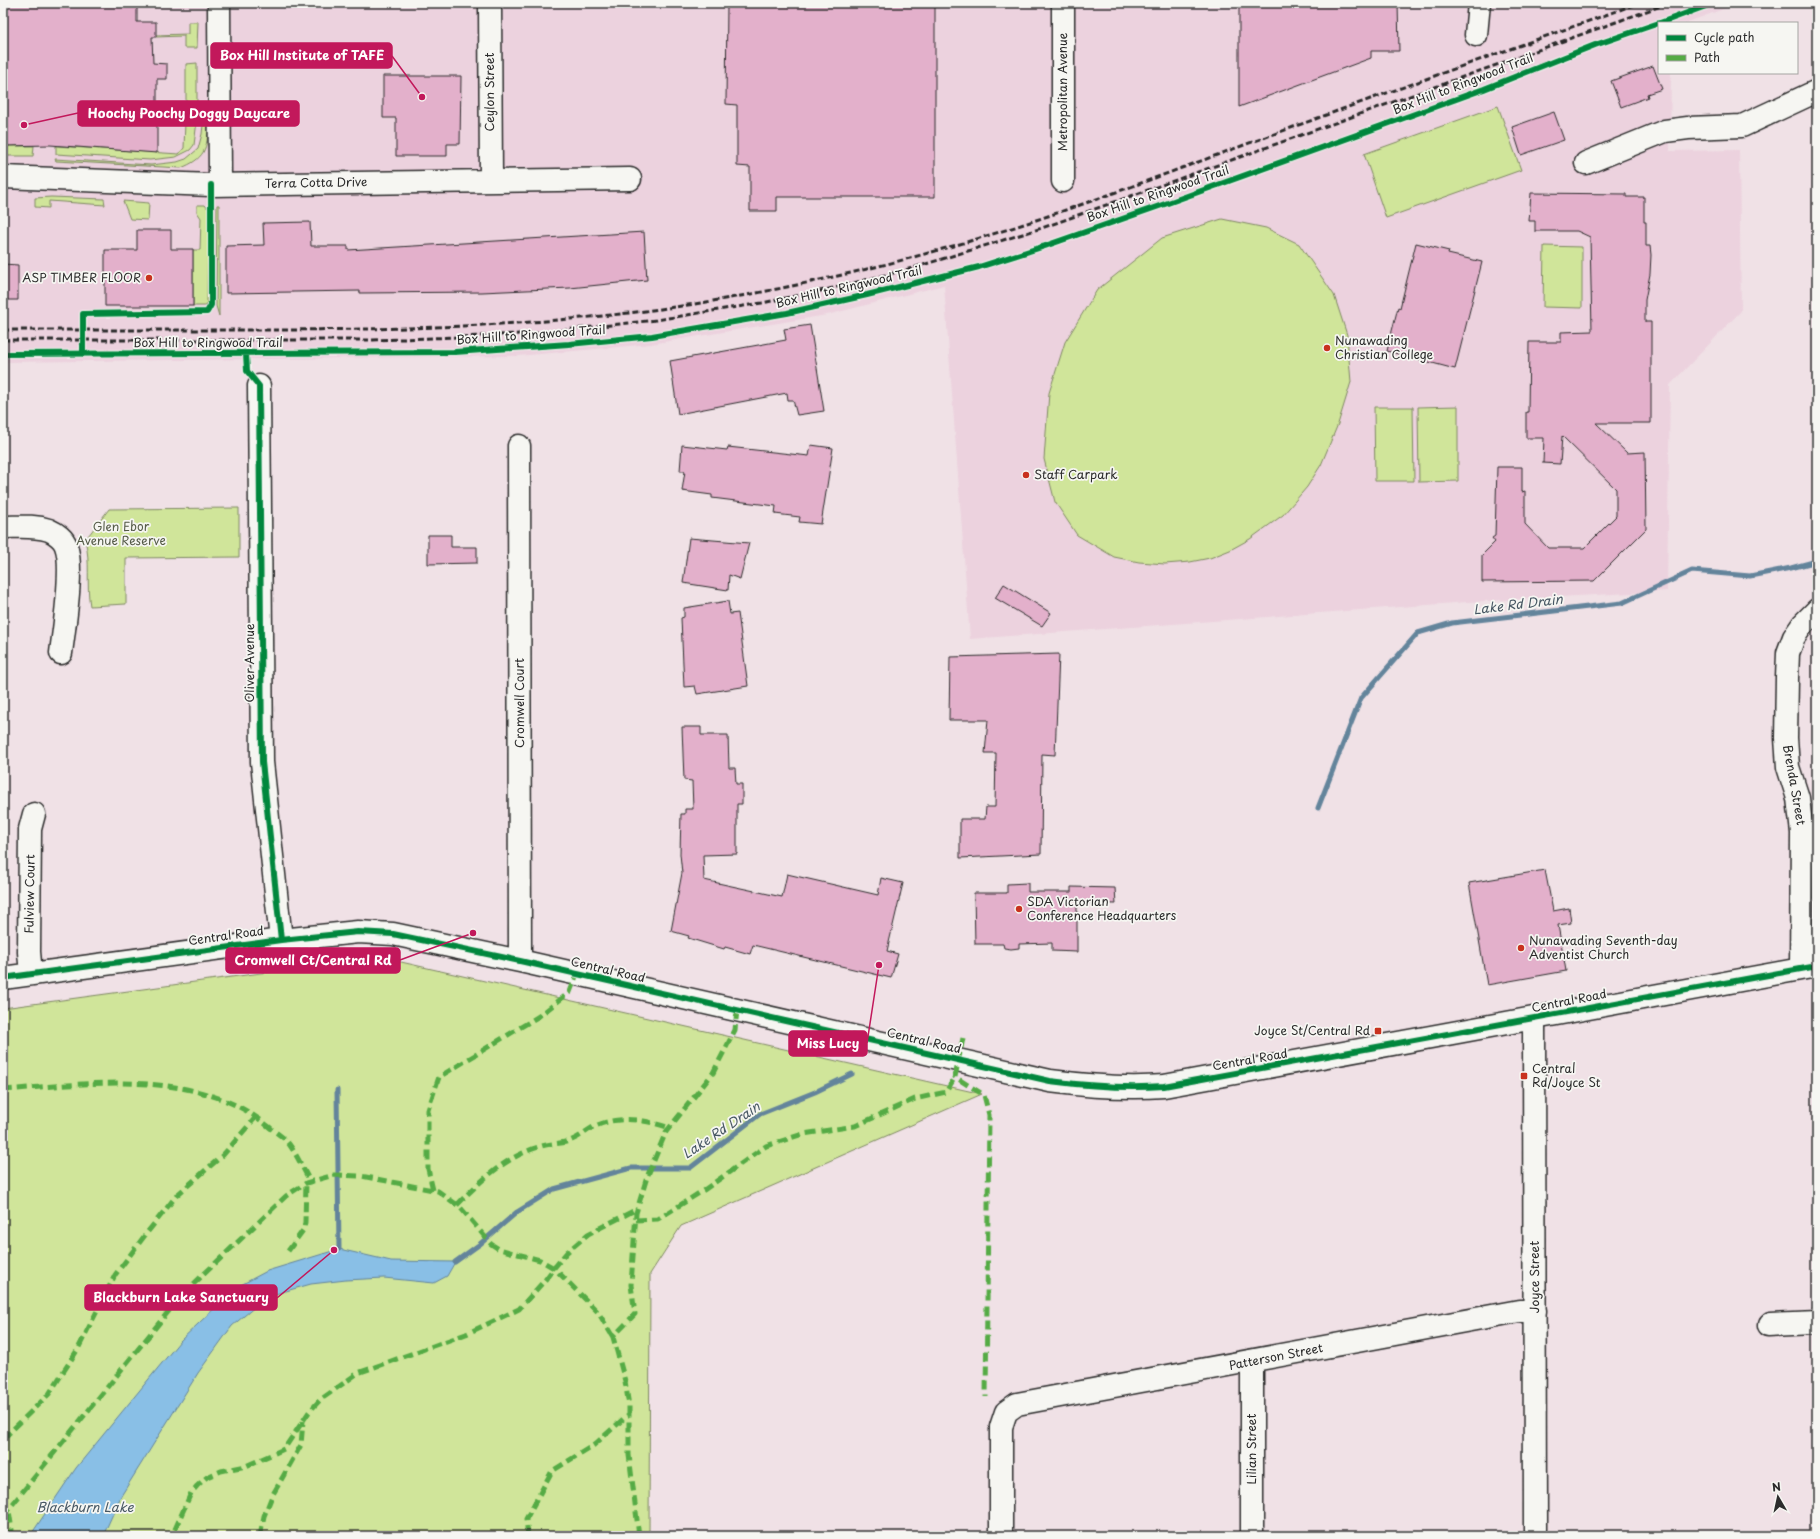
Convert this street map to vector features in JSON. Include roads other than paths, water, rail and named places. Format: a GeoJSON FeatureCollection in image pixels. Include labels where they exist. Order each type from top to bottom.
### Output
{"type":"FeatureCollection","features":[{"type":"Feature","properties":{"kind":"street"},"geometry":{"type":"LineString","coordinates":[[218,3],[220,185]]}},
{"type":"Feature","properties":{"kind":"street","name":"Ceylon Street"},"geometry":{"type":"LineString","coordinates":[[490,3],[491,180]]}},
{"type":"Feature","properties":{"kind":"street","name":"Metropolitan Avenue"},"geometry":{"type":"LineString","coordinates":[[1063,3],[1063,181]]}},
{"type":"Feature","properties":{"kind":"street"},"geometry":{"type":"LineString","coordinates":[[1476,35],[1479,3]]}},
{"type":"Feature","properties":{"kind":"street"},"geometry":{"type":"LineString","coordinates":[[1586,163],[1665,131],[1688,128],[1742,126],[1752,123],[1817,91]]}},
{"type":"Feature","properties":{"kind":"street","name":"Terra Cotta Drive"},"geometry":{"type":"LineString","coordinates":[[3,178],[220,185],[630,179]]}},
{"type":"Feature","properties":{"kind":"street","name":"Oliver Avenue"},"geometry":{"type":"LineString","coordinates":[[259,386],[262,762],[281,940]]}},
{"type":"Feature","properties":{"kind":"street","name":"Cromwell Court"},"geometry":{"type":"LineString","coordinates":[[519,446],[520,961]]}},
{"type":"Feature","properties":{"kind":"street"},"geometry":{"type":"LineString","coordinates":[[3,527],[35,527],[49,530],[61,537],[66,546],[69,561],[62,653]]}},
{"type":"Feature","properties":{"kind":"street","name":"Brenda Street"},"geometry":{"type":"LineString","coordinates":[[1809,967],[1802,833],[1798,798],[1788,767],[1786,738],[1787,678],[1788,653],[1794,637],[1803,624],[1817,610]]}},
{"type":"Feature","properties":{"kind":"street","name":"Fulview Court"},"geometry":{"type":"LineString","coordinates":[[31,974],[29,952],[30,829],[34,814]]}},
{"type":"Feature","properties":{"kind":"street","name":"Central Road"},"geometry":{"type":"LineString","coordinates":[[3,978],[281,940],[358,932],[393,934],[520,961],[1050,1081],[1095,1087],[1137,1088],[1164,1086],[1809,967]]}},
{"type":"Feature","properties":{"kind":"street","name":"Joyce Street"},"geometry":{"type":"LineString","coordinates":[[1534,1018],[1535,1536]]}},
{"type":"Feature","properties":{"kind":"street","name":"Patterson Street"},"geometry":{"type":"LineString","coordinates":[[1001,1536],[1001,1427],[1006,1412],[1017,1404],[1519,1311],[1535,1311]]}},
{"type":"Feature","properties":{"kind":"street"},"geometry":{"type":"LineString","coordinates":[[1770,1325],[1817,1323]]}},
{"type":"Feature","properties":{"kind":"street","name":"Lilian Street"},"geometry":{"type":"LineString","coordinates":[[1252,1361],[1252,1536]]}},
{"type":"Feature","properties":{"kind":"water","name":"Blackburn Lake"},"geometry":{"type":"Polygon","coordinates":[[[339,1249],[391,1261],[455,1262],[447,1276],[434,1283],[384,1278],[346,1280],[311,1284],[268,1296],[232,1326],[198,1373],[121,1496],[103,1536],[30,1536],[76,1468],[180,1341],[237,1287],[267,1271],[339,1249]]]}},
{"type":"Feature","properties":{"kind":"waterway","name":"Lake Rd Drain"},"geometry":{"type":"LineString","coordinates":[[1318,808],[1361,698],[1418,633],[1452,623],[1622,603],[1692,571],[1750,576],[1817,561]]}},
{"type":"Feature","properties":{"kind":"waterway","name":"Lake Rd Drain"},"geometry":{"type":"LineString","coordinates":[[455,1262],[480,1244],[517,1212],[554,1189],[631,1168],[690,1168],[760,1114],[815,1092],[852,1074]]}},
{"type":"Feature","properties":{"kind":"waterway"},"geometry":{"type":"LineString","coordinates":[[337,1090],[339,1249]]}},
{"type":"Feature","properties":{"kind":"railway"},"geometry":{"type":"LineString","coordinates":[[3,330],[283,330],[445,327],[606,316],[713,301],[774,290],[894,262],[996,233],[1122,190],[1639,3]]}},
{"type":"Feature","properties":{"kind":"railway"},"geometry":{"type":"LineString","coordinates":[[3,340],[373,340],[460,337],[538,333],[656,320],[762,303],[829,289],[913,268],[1042,228],[1669,3]]}},
{"type":"Feature","properties":{"kind":"place","name":"Box Hill Institute of TAFE"},"geometry":{"type":"Point","coordinates":[422,97]}},
{"type":"Feature","properties":{"kind":"place","name":"Hoochy Poochy Doggy Daycare"},"geometry":{"type":"Point","coordinates":[24,125]}},
{"type":"Feature","properties":{"kind":"place","name":"ASP TIMBER FLOOR"},"geometry":{"type":"Point","coordinates":[149,278]}},
{"type":"Feature","properties":{"kind":"place","name":"Nunawading Christian College"},"geometry":{"type":"Point","coordinates":[1327,348]}},
{"type":"Feature","properties":{"kind":"place","name":"Staff Carpark"},"geometry":{"type":"Point","coordinates":[1026,475]}},
{"type":"Feature","properties":{"kind":"place","name":"SDA Victorian Conference Headquarters"},"geometry":{"type":"Point","coordinates":[1019,909]}},
{"type":"Feature","properties":{"kind":"place","name":"Cromwell Ct/Central Rd"},"geometry":{"type":"Point","coordinates":[473,933]}},
{"type":"Feature","properties":{"kind":"place","name":"Nunawading Seventh-day Adventist Church"},"geometry":{"type":"Point","coordinates":[1521,948]}},
{"type":"Feature","properties":{"kind":"place","name":"Miss Lucy"},"geometry":{"type":"Point","coordinates":[879,965]}},
{"type":"Feature","properties":{"kind":"place","name":"Joyce St/Central Rd"},"geometry":{"type":"Point","coordinates":[1378,1031]}},
{"type":"Feature","properties":{"kind":"place","name":"Central Rd/Joyce St"},"geometry":{"type":"Point","coordinates":[1524,1076]}},
{"type":"Feature","properties":{"kind":"place","name":"Blackburn Lake Sanctuary"},"geometry":{"type":"Point","coordinates":[334,1250]}},
{"type":"Feature","properties":{"kind":"park label","name":"Glen Ebor Avenue Reserve"},"geometry":{"type":"Point","coordinates":[121,534]}}]}
